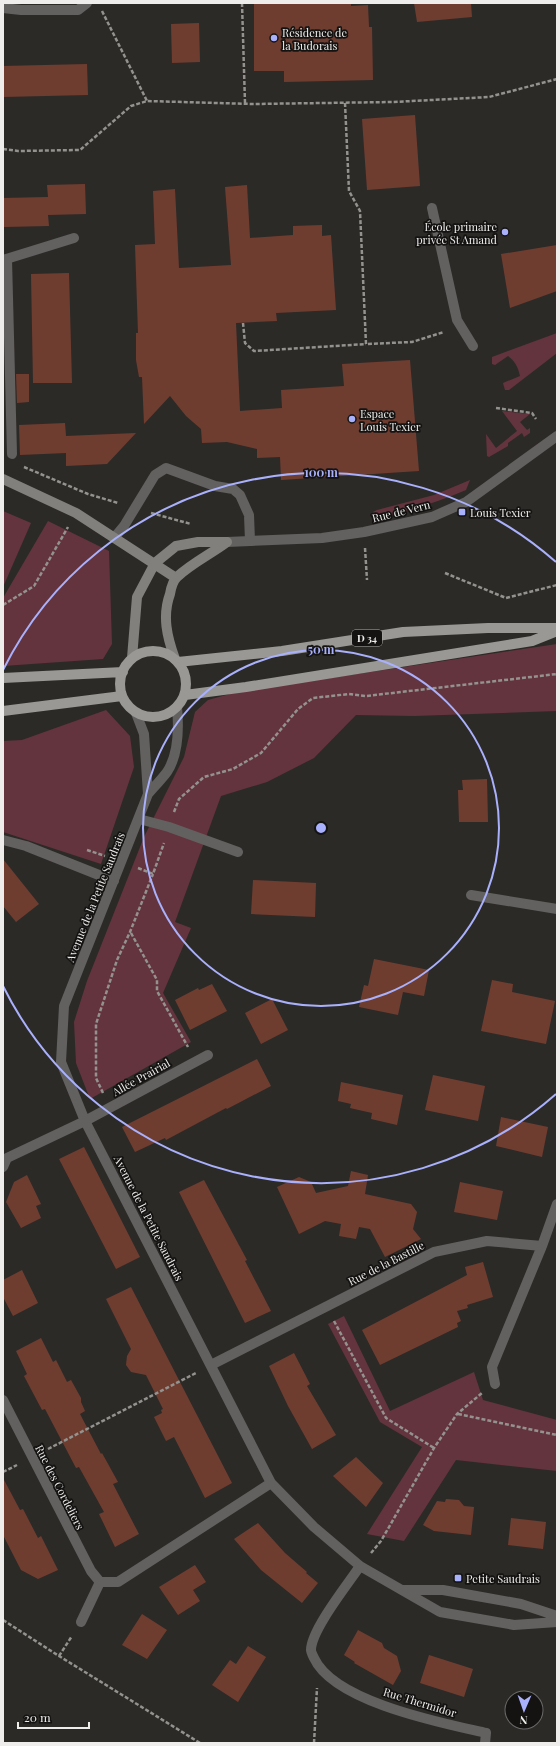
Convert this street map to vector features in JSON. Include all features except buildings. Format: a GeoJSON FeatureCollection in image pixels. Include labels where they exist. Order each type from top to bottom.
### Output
{"type":"FeatureCollection","features":[{"type":"Feature","properties":{"kind":"main road","name":"D 34"},"geometry":{"type":"LineString","coordinates":[[176,661],[282,651],[403,632],[488,628],[557,630]]}},
{"type":"Feature","properties":{"kind":"main road","name":"D 34"},"geometry":{"type":"LineString","coordinates":[[185,695],[246,687],[532,641],[557,630]]}},
{"type":"Feature","properties":{"kind":"main road"},"geometry":{"type":"LineString","coordinates":[[149,652],[158,652],[167,654],[176,661],[184,672],[186,684],[185,695],[177,707],[168,714],[158,717],[147,717],[136,713],[128,706],[122,696],[120,684],[123,672],[132,658],[149,652]]}},
{"type":"Feature","properties":{"kind":"main road"},"geometry":{"type":"LineString","coordinates":[[3,678],[123,672]]}},
{"type":"Feature","properties":{"kind":"main road"},"geometry":{"type":"LineString","coordinates":[[3,711],[122,696]]}},
{"type":"Feature","properties":{"kind":"street"},"geometry":{"type":"LineString","coordinates":[[3,8],[21,10],[78,10],[87,3]]}},
{"type":"Feature","properties":{"kind":"street"},"geometry":{"type":"LineString","coordinates":[[432,208],[460,327],[473,346]]}},
{"type":"Feature","properties":{"kind":"street"},"geometry":{"type":"LineString","coordinates":[[12,454],[5,260],[74,238]]}},
{"type":"Feature","properties":{"kind":"street","name":"Rue de Vern"},"geometry":{"type":"LineString","coordinates":[[132,658],[137,597],[155,563],[176,546],[198,542],[322,538],[364,532],[432,517],[466,502],[557,436]]}},
{"type":"Feature","properties":{"kind":"street"},"geometry":{"type":"LineString","coordinates":[[114,538],[124,526],[155,475],[166,468],[215,486],[234,489],[240,495],[249,515],[250,541]]}},
{"type":"Feature","properties":{"kind":"street"},"geometry":{"type":"LineString","coordinates":[[3,479],[76,513],[176,578]]}},
{"type":"Feature","properties":{"kind":"street"},"geometry":{"type":"LineString","coordinates":[[176,661],[168,640],[165,620],[166,604],[176,578],[194,563],[209,556],[227,542]]}},
{"type":"Feature","properties":{"kind":"street","name":"Avenue de la Petite Saudrais"},"geometry":{"type":"LineString","coordinates":[[177,707],[178,727],[176,752],[168,772],[148,794],[64,1006],[61,1062],[85,1121],[271,1482],[314,1528],[360,1566],[440,1612],[514,1625],[557,1622]]}},
{"type":"Feature","properties":{"kind":"street","name":"Avenue de la Petite Saudrais"},"geometry":{"type":"LineString","coordinates":[[136,713],[144,734],[148,794]]}},
{"type":"Feature","properties":{"kind":"street"},"geometry":{"type":"LineString","coordinates":[[139,819],[169,827],[238,852]]}},
{"type":"Feature","properties":{"kind":"street"},"geometry":{"type":"LineString","coordinates":[[3,840],[26,846],[114,881]]}},
{"type":"Feature","properties":{"kind":"street"},"geometry":{"type":"LineString","coordinates":[[471,895],[557,909]]}},
{"type":"Feature","properties":{"kind":"street","name":"Allée Prairial"},"geometry":{"type":"LineString","coordinates":[[3,1167],[7,1158],[111,1108],[208,1055]]}},
{"type":"Feature","properties":{"kind":"street"},"geometry":{"type":"LineString","coordinates":[[495,1384],[492,1367],[542,1246],[557,1204]]}},
{"type":"Feature","properties":{"kind":"street","name":"Rue de la Bastille"},"geometry":{"type":"LineString","coordinates":[[211,1365],[434,1252],[487,1241],[542,1246]]}},
{"type":"Feature","properties":{"kind":"street","name":"Rue des Cordeliers"},"geometry":{"type":"LineString","coordinates":[[3,1400],[91,1571],[100,1582]]}},
{"type":"Feature","properties":{"kind":"street"},"geometry":{"type":"LineString","coordinates":[[80,1622],[100,1582],[118,1582],[271,1482]]}},
{"type":"Feature","properties":{"kind":"street","name":"Rue Thermidor"},"geometry":{"type":"LineString","coordinates":[[360,1566],[315,1632],[311,1650],[318,1666],[330,1679],[390,1708],[438,1722],[486,1733],[485,1743]]}},
{"type":"Feature","properties":{"kind":"street","name":"Avenue de la Petite Saudrais"},"geometry":{"type":"LineString","coordinates":[[403,1590],[443,1590],[521,1604],[557,1616]]}},
{"type":"Feature","properties":{"kind":"path"},"geometry":{"type":"LineString","coordinates":[[242,3],[245,104]]}},
{"type":"Feature","properties":{"kind":"path"},"geometry":{"type":"LineString","coordinates":[[101,9],[147,101]]}},
{"type":"Feature","properties":{"kind":"path"},"geometry":{"type":"LineString","coordinates":[[3,149],[18,151],[80,150],[131,106],[147,101],[245,104],[345,103],[489,97],[557,79]]}},
{"type":"Feature","properties":{"kind":"path"},"geometry":{"type":"LineString","coordinates":[[345,103],[349,191],[360,211],[366,344]]}},
{"type":"Feature","properties":{"kind":"path"},"geometry":{"type":"LineString","coordinates":[[244,323],[245,343],[254,352],[412,342],[460,327]]}},
{"type":"Feature","properties":{"kind":"path"},"geometry":{"type":"LineString","coordinates":[[496,408],[532,413],[536,419]]}},
{"type":"Feature","properties":{"kind":"path"},"geometry":{"type":"LineString","coordinates":[[19,465],[88,494]]}},
{"type":"Feature","properties":{"kind":"path"},"geometry":{"type":"LineString","coordinates":[[3,605],[34,586],[76,513]]}},
{"type":"Feature","properties":{"kind":"path"},"geometry":{"type":"LineString","coordinates":[[445,573],[506,598],[557,585]]}},
{"type":"Feature","properties":{"kind":"path"},"geometry":{"type":"LineString","coordinates":[[111,1108],[96,1078],[96,1024],[117,960],[153,874],[179,799],[204,777],[234,769],[261,753],[298,709],[313,698],[349,694],[366,696],[557,674]]}},
{"type":"Feature","properties":{"kind":"path"},"geometry":{"type":"LineString","coordinates":[[121,862],[153,874]]}},
{"type":"Feature","properties":{"kind":"path"},"geometry":{"type":"LineString","coordinates":[[130,932],[157,980],[157,991],[196,1061]]}},
{"type":"Feature","properties":{"kind":"path"},"geometry":{"type":"LineString","coordinates":[[328,1306],[336,1326],[386,1418],[434,1448]]}},
{"type":"Feature","properties":{"kind":"path"},"geometry":{"type":"LineString","coordinates":[[3,1472],[211,1365]]}},
{"type":"Feature","properties":{"kind":"path"},"geometry":{"type":"LineString","coordinates":[[360,1566],[381,1541],[434,1448],[457,1414],[495,1384]]}},
{"type":"Feature","properties":{"kind":"path"},"geometry":{"type":"LineString","coordinates":[[457,1414],[557,1435]]}},
{"type":"Feature","properties":{"kind":"path"},"geometry":{"type":"LineString","coordinates":[[3,1620],[200,1743]]}},
{"type":"Feature","properties":{"kind":"path"},"geometry":{"type":"LineString","coordinates":[[59,1656],[80,1622]]}},
{"type":"Feature","properties":{"kind":"path"},"geometry":{"type":"LineString","coordinates":[[314,1743],[318,1666]]}},
{"type":"Feature","properties":{"kind":"shaded area"},"geometry":{"type":"Polygon","coordinates":[[[557,333],[557,353],[509,390],[505,390],[503,383],[520,376],[518,370],[514,362],[508,356],[495,365],[492,364],[492,357],[557,333]]]}},
{"type":"Feature","properties":{"kind":"shaded area"},"geometry":{"type":"Polygon","coordinates":[[[502,411],[530,414],[520,422],[527,430],[530,428],[530,433],[524,437],[522,433],[508,443],[508,446],[489,457],[487,456],[486,434],[496,448],[517,431],[502,411]]]}},
{"type":"Feature","properties":{"kind":"shaded area"},"geometry":{"type":"Polygon","coordinates":[[[470,480],[466,490],[455,495],[420,507],[373,519],[373,512],[377,510],[434,495],[470,480]]]}},
{"type":"Feature","properties":{"kind":"shaded area"},"geometry":{"type":"Polygon","coordinates":[[[3,511],[31,523],[3,587],[3,511]]]}},
{"type":"Feature","properties":{"kind":"shaded area"},"geometry":{"type":"Polygon","coordinates":[[[48,521],[109,551],[112,644],[103,659],[3,666],[3,598],[48,521]]]}},
{"type":"Feature","properties":{"kind":"shaded area"},"geometry":{"type":"Polygon","coordinates":[[[557,644],[557,711],[414,716],[356,715],[314,758],[267,782],[221,796],[175,922],[191,928],[163,993],[191,1042],[90,1099],[76,1063],[74,1022],[87,981],[144,837],[184,757],[195,712],[208,700],[237,692],[557,644]]]}},
{"type":"Feature","properties":{"kind":"shaded area"},"geometry":{"type":"Polygon","coordinates":[[[106,710],[130,736],[134,767],[101,864],[3,832],[3,741],[22,740],[106,710]]]}},
{"type":"Feature","properties":{"kind":"shaded area"},"geometry":{"type":"Polygon","coordinates":[[[344,1316],[390,1411],[474,1372],[483,1400],[557,1420],[557,1471],[456,1460],[404,1541],[367,1534],[422,1447],[380,1422],[328,1324],[344,1316]]]}},
{"type":"Feature","properties":{"kind":"place","name":"Résidence de la Budorais"},"geometry":{"type":"Point","coordinates":[274,38]}},
{"type":"Feature","properties":{"kind":"place","name":"École primaire privée St Amand"},"geometry":{"type":"Point","coordinates":[505,232]}},
{"type":"Feature","properties":{"kind":"place","name":"Espace Louis Texier"},"geometry":{"type":"Point","coordinates":[352,419]}},
{"type":"Feature","properties":{"kind":"place","name":"Louis Texier"},"geometry":{"type":"Point","coordinates":[462,512]}},
{"type":"Feature","properties":{"kind":"place","name":"Petite Saudrais"},"geometry":{"type":"Point","coordinates":[458,1578]}}]}
